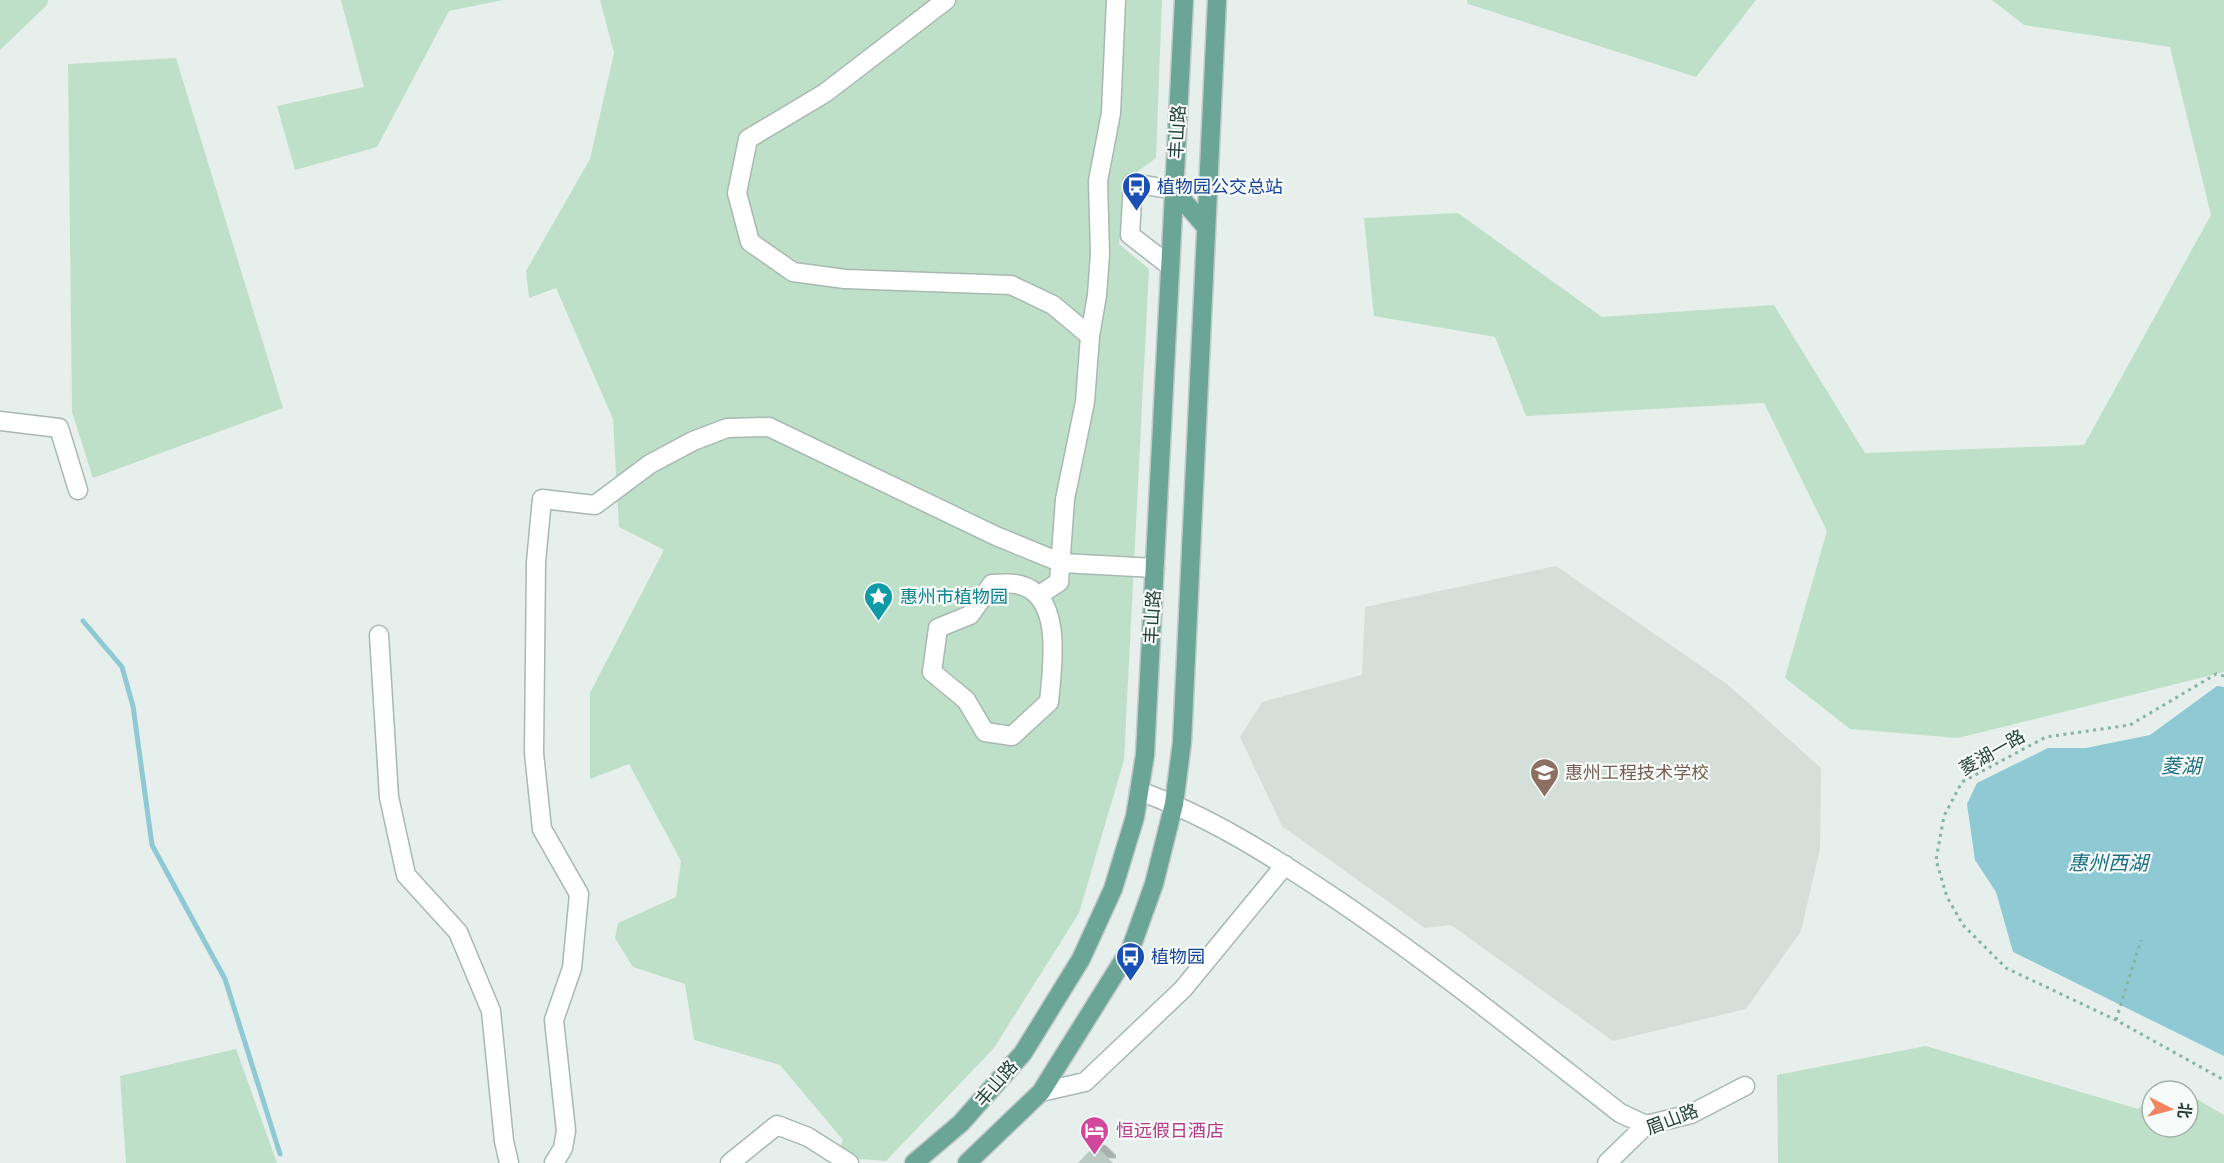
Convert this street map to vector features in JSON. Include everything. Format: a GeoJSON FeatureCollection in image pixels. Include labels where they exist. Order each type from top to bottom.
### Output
{"type":"FeatureCollection","features":[{"type":"Feature","properties":{"kind":"main road","name":"丰山路"},"geometry":{"type":"LineString","coordinates":[[914,1163],[961,1123],[1023,1053],[1075,968],[1113,890],[1135,817],[1145,755],[1184,0]]}},
{"type":"Feature","properties":{"kind":"main road","name":"丰山路"},"geometry":{"type":"LineString","coordinates":[[967,1163],[1041,1092],[1131,948],[1154,884],[1174,804],[1182,742],[1217,0]]}},
{"type":"Feature","properties":{"kind":"main road"},"geometry":{"type":"LineString","coordinates":[[1174,190],[1206,227]]}},
{"type":"Feature","properties":{"kind":"street"},"geometry":{"type":"LineString","coordinates":[[946,0],[825,93],[748,139],[737,193],[750,242],[793,272],[845,279],[1011,285],[1053,305],[1090,336]]}},
{"type":"Feature","properties":{"kind":"street"},"geometry":{"type":"LineString","coordinates":[[1038,596],[1059,582],[1065,499],[1085,402],[1100,254],[1098,181],[1111,113],[1116,0]]}},
{"type":"Feature","properties":{"kind":"street"},"geometry":{"type":"LineString","coordinates":[[1170,266],[1130,235],[1133,183],[1174,190]]}},
{"type":"Feature","properties":{"kind":"street"},"geometry":{"type":"LineString","coordinates":[[0,421],[59,428],[78,490]]}},
{"type":"Feature","properties":{"kind":"street"},"geometry":{"type":"LineString","coordinates":[[554,1163],[563,1148],[566,1131],[554,1020],[572,968],[579,894],[542,829],[534,753],[536,562],[542,499],[594,505],[650,464],[693,441],[727,428],[770,427],[996,536],[1062,563],[1155,568]]}},
{"type":"Feature","properties":{"kind":"street"},"geometry":{"type":"LineString","coordinates":[[992,584],[1020,585],[1038,596],[1051,619],[1053,658],[1049,702],[1012,736],[985,732],[966,700],[932,672],[938,628],[970,615],[992,584]]}},
{"type":"Feature","properties":{"kind":"street"},"geometry":{"type":"LineString","coordinates":[[379,635],[389,798],[406,875],[458,932],[491,1011],[504,1141],[509,1163]]}},
{"type":"Feature","properties":{"kind":"street"},"geometry":{"type":"LineString","coordinates":[[1139,791],[1174,804],[1285,864],[1406,946],[1620,1113],[1646,1125]]}},
{"type":"Feature","properties":{"kind":"street"},"geometry":{"type":"LineString","coordinates":[[1041,1092],[1084,1082],[1183,989],[1285,864]]}},
{"type":"Feature","properties":{"kind":"street","name":"眉山路"},"geometry":{"type":"LineString","coordinates":[[1607,1163],[1646,1125],[1691,1114],[1745,1086]]}},
{"type":"Feature","properties":{"kind":"street"},"geometry":{"type":"LineString","coordinates":[[730,1163],[777,1125],[808,1137],[849,1163]]}},
{"type":"Feature","properties":{"kind":"path","name":"菱湖一路"},"geometry":{"type":"LineString","coordinates":[[2224,675],[2216,674],[2130,725],[2046,737],[1962,782],[1944,816],[1936,860],[1947,897],[1963,925],[2006,968],[2116,1020],[2224,1080]]}},
{"type":"Feature","properties":{"kind":"path"},"geometry":{"type":"LineString","coordinates":[[2116,1020],[2141,940]]}},
{"type":"Feature","properties":{"kind":"shaded area","name":"惠州工程技术学校"},"geometry":{"type":"Polygon","coordinates":[[[1556,566],[1727,684],[1821,768],[1820,849],[1801,931],[1746,1009],[1613,1041],[1451,925],[1425,928],[1282,826],[1240,737],[1262,702],[1362,675],[1365,607],[1556,566]]]}},
{"type":"Feature","properties":{"kind":"green space"},"geometry":{"type":"Polygon","coordinates":[[[0,0],[48,0],[47,5],[0,50],[0,0]]]}},
{"type":"Feature","properties":{"kind":"green space"},"geometry":{"type":"Polygon","coordinates":[[[341,0],[503,0],[449,11],[377,147],[295,170],[277,106],[364,87],[341,0]]]}},
{"type":"Feature","properties":{"kind":"green space","name":"惠州市植物园"},"geometry":{"type":"Polygon","coordinates":[[[600,0],[1162,0],[1156,158],[1125,181],[1119,244],[1149,269],[1124,760],[1079,913],[994,1048],[886,1161],[836,1157],[843,1140],[780,1065],[694,1040],[685,984],[633,967],[615,938],[618,923],[676,897],[681,861],[629,764],[590,779],[590,693],[664,550],[619,527],[613,419],[556,288],[529,298],[526,271],[590,159],[614,53],[600,0]]]}},
{"type":"Feature","properties":{"kind":"green space"},"geometry":{"type":"Polygon","coordinates":[[[1467,0],[1756,0],[1696,77],[1468,4],[1467,0]]]}},
{"type":"Feature","properties":{"kind":"green space"},"geometry":{"type":"Polygon","coordinates":[[[1992,0],[2224,0],[2224,672],[1958,738],[1850,729],[1785,678],[1827,531],[1764,403],[1526,416],[1495,337],[1374,316],[1364,218],[1458,213],[1602,317],[1774,305],[1865,453],[2084,445],[2211,215],[2170,47],[2024,25],[1992,0]]]}},
{"type":"Feature","properties":{"kind":"green space"},"geometry":{"type":"Polygon","coordinates":[[[176,58],[283,408],[93,478],[72,412],[68,64],[176,58]]]}},
{"type":"Feature","properties":{"kind":"green space"},"geometry":{"type":"Polygon","coordinates":[[[1926,1046],[2138,1109],[2140,1107],[2140,1139],[2200,1139],[2200,1101],[2224,1115],[2224,1163],[1778,1163],[1777,1075],[1926,1046]]]}},
{"type":"Feature","properties":{"kind":"green space"},"geometry":{"type":"Polygon","coordinates":[[[236,1049],[277,1163],[126,1163],[120,1076],[236,1049]]]}},
{"type":"Feature","properties":{"kind":"water","name":"惠州西湖"},"geometry":{"type":"Polygon","coordinates":[[[2217,686],[2224,687],[2224,1056],[2013,952],[1996,892],[1975,860],[1967,804],[1977,783],[2048,748],[2086,748],[2150,735],[2217,686]]]}},
{"type":"Feature","properties":{"kind":"building","name":"恒远假日酒店"},"geometry":{"type":"Polygon","coordinates":[[[1095,1147],[1112,1163],[1079,1163],[1095,1147]]]}},
{"type":"Feature","properties":{"kind":"waterway"},"geometry":{"type":"LineString","coordinates":[[83,621],[122,667],[133,706],[152,845],[225,979],[280,1154]]}},
{"type":"Feature","properties":{"kind":"place","name":"植物园公交总站"},"geometry":{"type":"Point","coordinates":[1136,212]}},
{"type":"Feature","properties":{"kind":"place","name":"惠州市植物园"},"geometry":{"type":"Point","coordinates":[879,622]}},
{"type":"Feature","properties":{"kind":"place","name":"惠州工程技术学校"},"geometry":{"type":"Point","coordinates":[1544,798]}},
{"type":"Feature","properties":{"kind":"place","name":"植物园"},"geometry":{"type":"Point","coordinates":[1130,982]}},
{"type":"Feature","properties":{"kind":"place","name":"恒远假日酒店"},"geometry":{"type":"Point","coordinates":[1095,1156]}},
{"type":"Feature","properties":{"kind":"water label","name":"菱湖"},"geometry":{"type":"Point","coordinates":[2181,766]}}]}
